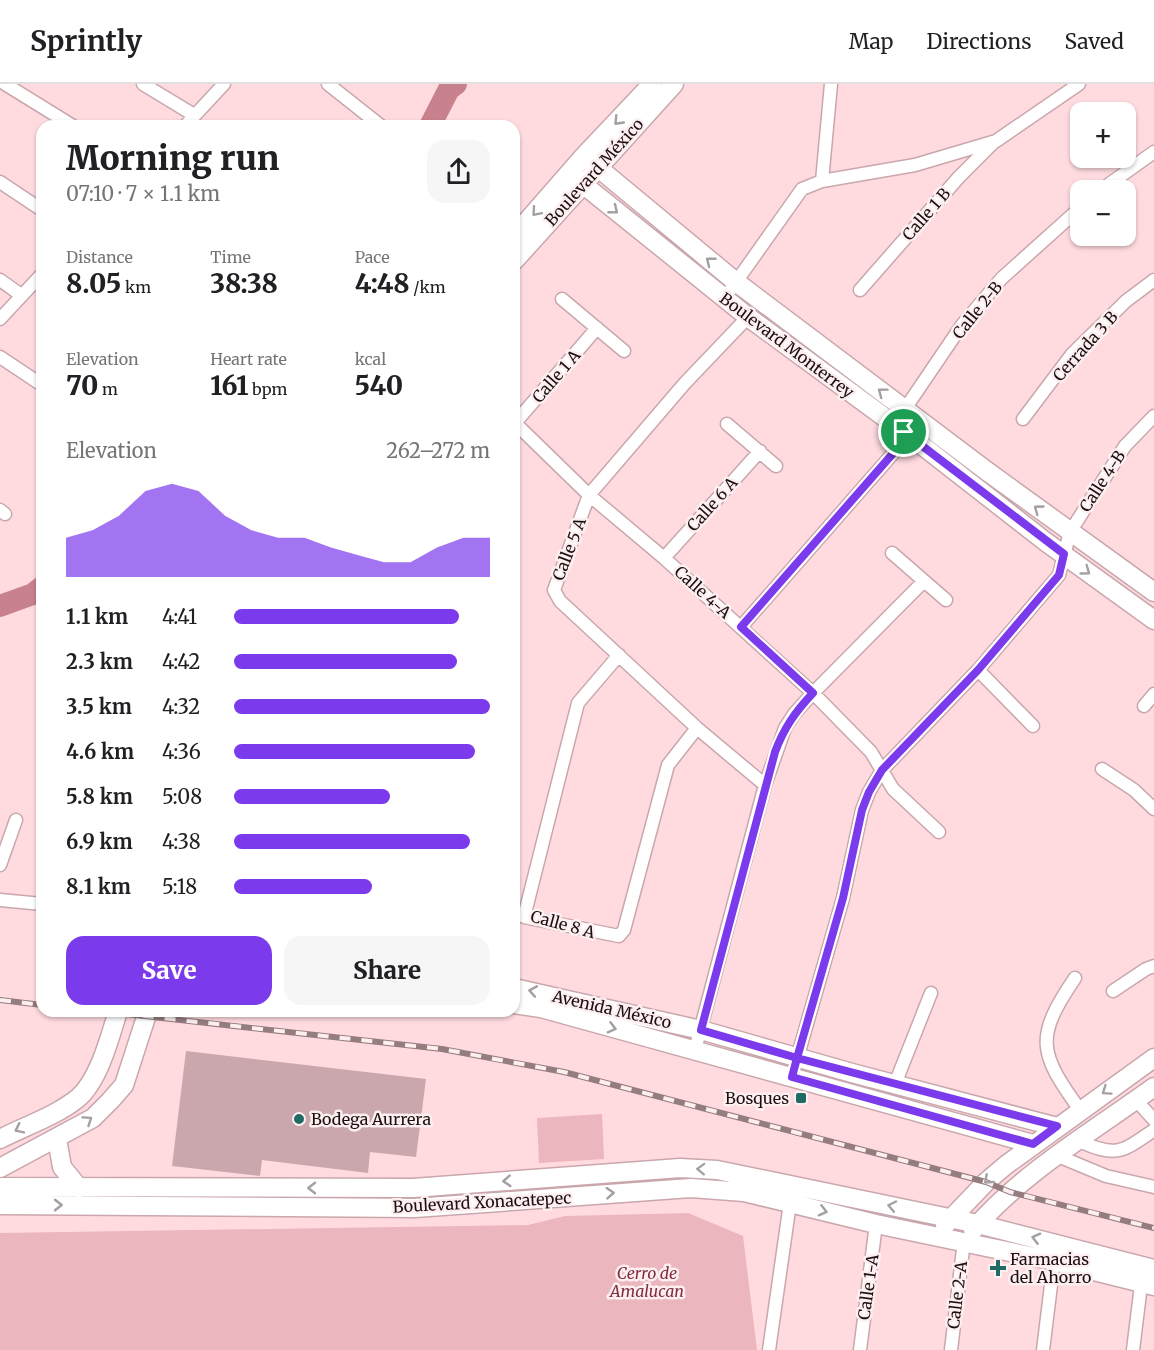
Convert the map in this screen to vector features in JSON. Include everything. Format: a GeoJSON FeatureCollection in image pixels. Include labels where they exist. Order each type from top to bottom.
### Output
{"type":"FeatureCollection","features":[{"type":"Feature","properties":{"kind":"street"},"geometry":{"type":"LineString","coordinates":[[5,84],[63,120]]}},
{"type":"Feature","properties":{"kind":"street"},"geometry":{"type":"LineString","coordinates":[[143,84],[194,115]]}},
{"type":"Feature","properties":{"kind":"street"},"geometry":{"type":"LineString","coordinates":[[190,120],[224,84]]}},
{"type":"Feature","properties":{"kind":"street"},"geometry":{"type":"LineString","coordinates":[[328,84],[373,120]]}},
{"type":"Feature","properties":{"kind":"street","name":"Boulevard México"},"geometry":{"type":"LineString","coordinates":[[520,253],[575,179],[584,156],[652,84]]}},
{"type":"Feature","properties":{"kind":"street","name":"Boulevard México"},"geometry":{"type":"LineString","coordinates":[[520,230],[575,179],[597,169],[674,84]]}},
{"type":"Feature","properties":{"kind":"street"},"geometry":{"type":"LineString","coordinates":[[822,181],[831,84]]}},
{"type":"Feature","properties":{"kind":"street","name":"Calle 1 B"},"geometry":{"type":"LineString","coordinates":[[860,290],[958,177],[996,141],[1079,84]]}},
{"type":"Feature","properties":{"kind":"street","name":"Calle 1 B"},"geometry":{"type":"LineString","coordinates":[[724,299],[802,189],[822,181],[915,165],[996,141]]}},
{"type":"Feature","properties":{"kind":"street"},"geometry":{"type":"LineString","coordinates":[[1115,180],[1154,152]]}},
{"type":"Feature","properties":{"kind":"street","name":"Boulevard Monterrey"},"geometry":{"type":"LineString","coordinates":[[584,156],[736,282],[1070,532],[1154,592]]}},
{"type":"Feature","properties":{"kind":"street","name":"Boulevard Monterrey"},"geometry":{"type":"LineString","coordinates":[[575,179],[724,299],[1154,620]]}},
{"type":"Feature","properties":{"kind":"street"},"geometry":{"type":"LineString","coordinates":[[0,182],[36,206]]}},
{"type":"Feature","properties":{"kind":"street","name":"Calle 2-B"},"geometry":{"type":"LineString","coordinates":[[905,409],[962,325],[1002,278],[1070,216]]}},
{"type":"Feature","properties":{"kind":"street"},"geometry":{"type":"LineString","coordinates":[[0,280],[21,295]]}},
{"type":"Feature","properties":{"kind":"street"},"geometry":{"type":"LineString","coordinates":[[0,319],[36,280]]}},
{"type":"Feature","properties":{"kind":"street","name":"Cerrada 3 B"},"geometry":{"type":"LineString","coordinates":[[1023,419],[1072,354],[1126,301],[1154,280]]}},
{"type":"Feature","properties":{"kind":"street"},"geometry":{"type":"LineString","coordinates":[[562,300],[624,351]]}},
{"type":"Feature","properties":{"kind":"street","name":"Calle 5 A"},"geometry":{"type":"LineString","coordinates":[[748,317],[685,383],[589,495],[554,590],[560,601],[697,728],[765,785]]}},
{"type":"Feature","properties":{"kind":"street","name":"Calle 1 A"},"geometry":{"type":"LineString","coordinates":[[520,418],[597,328]]}},
{"type":"Feature","properties":{"kind":"street"},"geometry":{"type":"LineString","coordinates":[[0,357],[36,382]]}},
{"type":"Feature","properties":{"kind":"street"},"geometry":{"type":"LineString","coordinates":[[741,627],[903,442],[905,409]]}},
{"type":"Feature","properties":{"kind":"street","name":"Calle 4-B"},"geometry":{"type":"LineString","coordinates":[[792,1077],[843,898],[862,810],[869,792],[882,770],[978,670],[1059,575],[1070,532],[1125,446],[1154,416]]}},
{"type":"Feature","properties":{"kind":"street"},"geometry":{"type":"LineString","coordinates":[[727,424],[776,466]]}},
{"type":"Feature","properties":{"kind":"street","name":"Calle 4-A"},"geometry":{"type":"LineString","coordinates":[[520,429],[589,495],[664,558],[813,693],[871,752],[893,789],[939,832]]}},
{"type":"Feature","properties":{"kind":"street","name":"Calle 6 A"},"geometry":{"type":"LineString","coordinates":[[664,558],[760,451]]}},
{"type":"Feature","properties":{"kind":"street"},"geometry":{"type":"LineString","coordinates":[[892,553],[946,600]]}},
{"type":"Feature","properties":{"kind":"street"},"geometry":{"type":"LineString","coordinates":[[695,1050],[765,785],[784,728],[813,693],[924,581]]}},
{"type":"Feature","properties":{"kind":"street","name":"Calle 8 A"},"geometry":{"type":"LineString","coordinates":[[620,655],[578,703],[524,917],[619,936],[624,930],[668,765],[697,728]]}},
{"type":"Feature","properties":{"kind":"street"},"geometry":{"type":"LineString","coordinates":[[978,670],[1033,726]]}},
{"type":"Feature","properties":{"kind":"street"},"geometry":{"type":"LineString","coordinates":[[1144,706],[1154,694]]}},
{"type":"Feature","properties":{"kind":"street"},"geometry":{"type":"LineString","coordinates":[[1102,769],[1134,790],[1154,809]]}},
{"type":"Feature","properties":{"kind":"street"},"geometry":{"type":"LineString","coordinates":[[0,865],[16,820]]}},
{"type":"Feature","properties":{"kind":"street"},"geometry":{"type":"LineString","coordinates":[[0,900],[36,903]]}},
{"type":"Feature","properties":{"kind":"street"},"geometry":{"type":"LineString","coordinates":[[1113,991],[1154,966]]}},
{"type":"Feature","properties":{"kind":"street"},"geometry":{"type":"LineString","coordinates":[[1075,978],[1057,1005],[1046,1040],[1046,1052],[1057,1078],[1080,1110]]}},
{"type":"Feature","properties":{"kind":"street","name":"Avenida México"},"geometry":{"type":"LineString","coordinates":[[520,989],[701,1030],[797,1058],[1057,1126]]}},
{"type":"Feature","properties":{"kind":"street"},"geometry":{"type":"LineString","coordinates":[[895,1084],[931,993]]}},
{"type":"Feature","properties":{"kind":"street","name":"Avenida México"},"geometry":{"type":"LineString","coordinates":[[520,1005],[541,1008],[1033,1144]]}},
{"type":"Feature","properties":{"kind":"street"},"geometry":{"type":"LineString","coordinates":[[0,1139],[78,1098],[94,1078],[116,1017]]}},
{"type":"Feature","properties":{"kind":"street"},"geometry":{"type":"LineString","coordinates":[[0,1168],[93,1118],[124,1085],[146,1017]]}},
{"type":"Feature","properties":{"kind":"street"},"geometry":{"type":"LineString","coordinates":[[937,1235],[950,1218],[986,1182],[1057,1126],[1154,1058]]}},
{"type":"Feature","properties":{"kind":"street"},"geometry":{"type":"LineString","coordinates":[[964,1241],[1010,1192],[1154,1087]]}},
{"type":"Feature","properties":{"kind":"street"},"geometry":{"type":"LineString","coordinates":[[1136,1100],[1154,1120]]}},
{"type":"Feature","properties":{"kind":"street"},"geometry":{"type":"LineString","coordinates":[[1079,1141],[1103,1151],[1125,1150],[1154,1130]]}},
{"type":"Feature","properties":{"kind":"street"},"geometry":{"type":"LineString","coordinates":[[57,1139],[62,1167],[79,1188]]}},
{"type":"Feature","properties":{"kind":"street"},"geometry":{"type":"LineString","coordinates":[[1059,1156],[1106,1176],[1154,1187]]}},
{"type":"Feature","properties":{"kind":"street","name":"Boulevard Xonacatepec"},"geometry":{"type":"LineString","coordinates":[[0,1187],[413,1188],[690,1168],[749,1175],[978,1224],[1148,1276]]}},
{"type":"Feature","properties":{"kind":"street","name":"Boulevard Xonacatepec"},"geometry":{"type":"LineString","coordinates":[[0,1205],[415,1208],[691,1188],[744,1192],[876,1224],[1054,1261],[1148,1276]]}},
{"type":"Feature","properties":{"kind":"street"},"geometry":{"type":"LineString","coordinates":[[769,1350],[790,1203]]}},
{"type":"Feature","properties":{"kind":"street","name":"Calle 1-A"},"geometry":{"type":"LineString","coordinates":[[860,1350],[876,1224]]}},
{"type":"Feature","properties":{"kind":"street","name":"Calle 2-A"},"geometry":{"type":"LineString","coordinates":[[951,1350],[964,1241]]}},
{"type":"Feature","properties":{"kind":"street"},"geometry":{"type":"LineString","coordinates":[[1042,1350],[1054,1261]]}},
{"type":"Feature","properties":{"kind":"street"},"geometry":{"type":"LineString","coordinates":[[1133,1350],[1148,1276]]}},
{"type":"Feature","properties":{"kind":"green space"},"geometry":{"type":"Polygon","coordinates":[[[602,1114],[604,1159],[539,1163],[537,1118],[602,1114]]]}},
{"type":"Feature","properties":{"kind":"green space","name":"Cerro de Amalucan"},"geometry":{"type":"Polygon","coordinates":[[[688,1213],[743,1236],[757,1350],[0,1350],[0,1233],[528,1225],[565,1216],[688,1213]]]}},
{"type":"Feature","properties":{"kind":"building","name":"Bodega Aurrera"},"geometry":{"type":"Polygon","coordinates":[[[186,1051],[426,1079],[416,1157],[370,1152],[368,1173],[262,1160],[260,1176],[172,1166],[186,1051]]]}},
{"type":"Feature","properties":{"kind":"waterway"},"geometry":{"type":"LineString","coordinates":[[433,120],[449,89],[456,84]]}},
{"type":"Feature","properties":{"kind":"waterway"},"geometry":{"type":"LineString","coordinates":[[0,606],[36,592]]}},
{"type":"Feature","properties":{"kind":"railway"},"geometry":{"type":"LineString","coordinates":[[0,1000],[36,1004]]}},
{"type":"Feature","properties":{"kind":"railway"},"geometry":{"type":"LineString","coordinates":[[153,1017],[442,1049],[564,1072],[986,1182],[1010,1192],[1154,1228]]}},
{"type":"Feature","properties":{"kind":"place","name":"Bosques"},"geometry":{"type":"Point","coordinates":[801,1098]}},
{"type":"Feature","properties":{"kind":"place","name":"Bodega Aurrera"},"geometry":{"type":"Point","coordinates":[299,1119]}},
{"type":"Feature","properties":{"kind":"place","name":"Farmacias del Ahorro"},"geometry":{"type":"Point","coordinates":[998,1268]}},
{"type":"Feature","properties":{"kind":"route"},"geometry":{"type":"LineString","coordinates":[[904,432],[903,442],[741,627],[813,693],[784,728],[775,752],[701,1030],[797,1058],[792,1077],[1033,1144],[1057,1126],[797,1058],[843,898],[862,810],[869,792],[882,770],[978,670],[1059,575],[1064,554],[904,432]]}}]}
